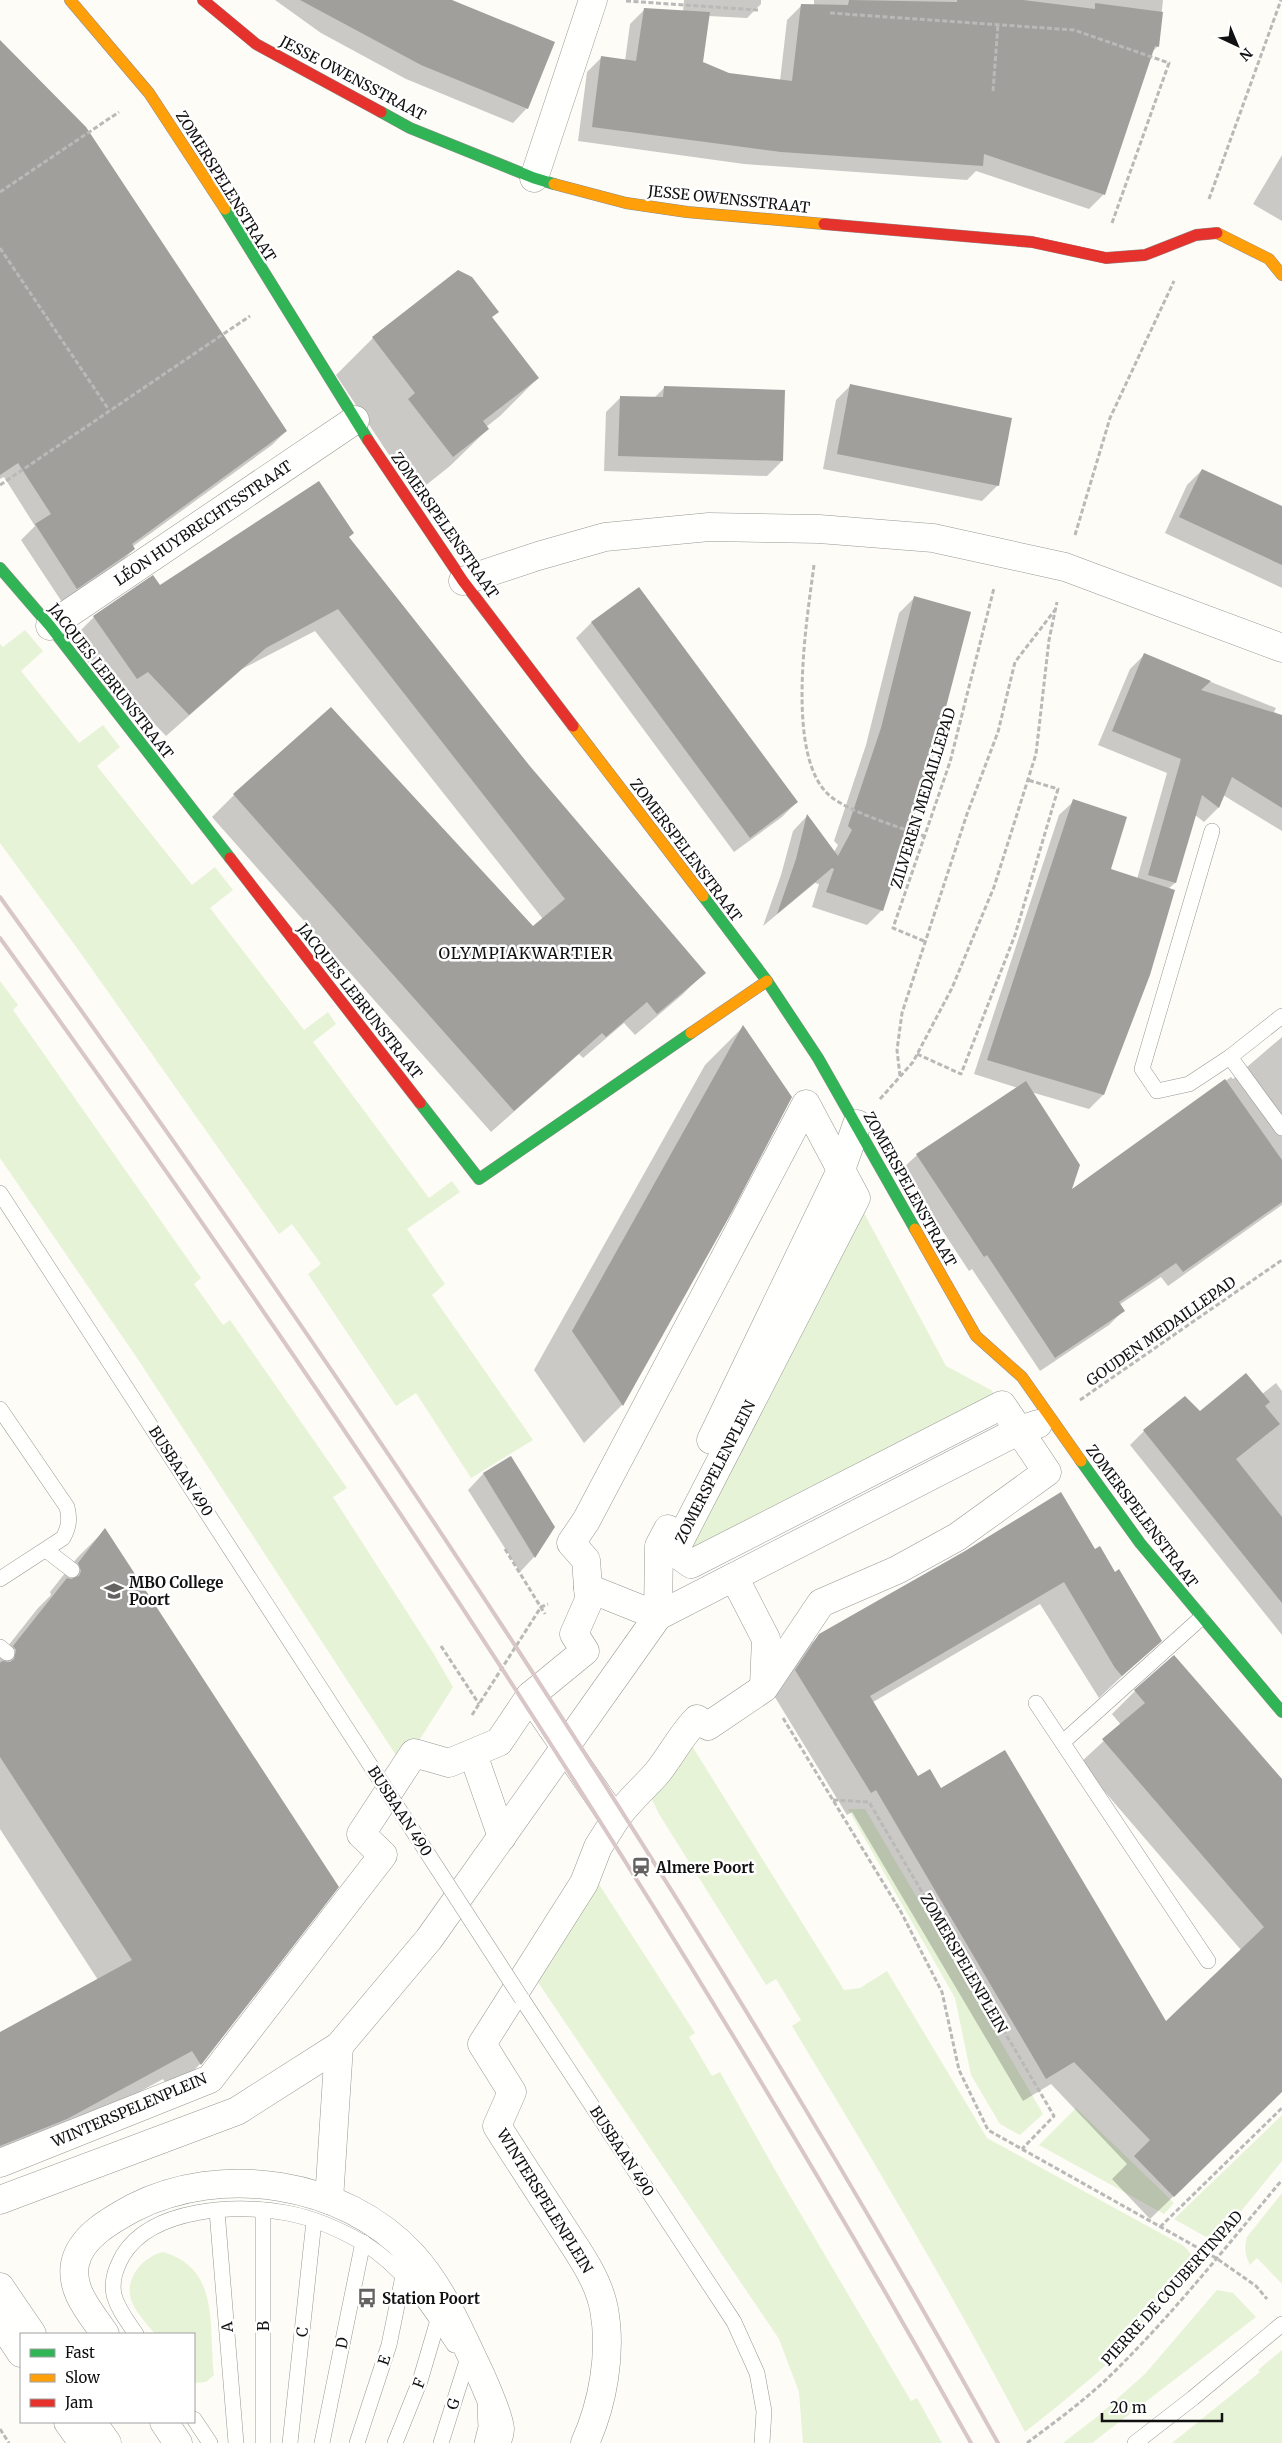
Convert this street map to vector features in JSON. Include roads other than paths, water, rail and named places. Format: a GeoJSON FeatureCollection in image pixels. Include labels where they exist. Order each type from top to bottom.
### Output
{"type":"FeatureCollection","features":[{"type":"Feature","properties":{"kind":"street","name":"ZOMERSPELENSTRAAT"},"geometry":{"type":"LineString","coordinates":[[70,0],[149,92],[204,175],[355,420],[463,581],[766,981],[818,1058],[976,1336],[1022,1377],[1140,1543],[1201,1618],[1282,1712]]}},
{"type":"Feature","properties":{"kind":"street","name":"JESSE OWENSSTRAAT"},"geometry":{"type":"LineString","coordinates":[[203,0],[256,44],[410,128],[534,178],[626,202],[687,212],[1032,242],[1100,258],[1145,255],[1196,235],[1220,233],[1269,260],[1282,275]]}},
{"type":"Feature","properties":{"kind":"street"},"geometry":{"type":"LineString","coordinates":[[534,178],[593,0]]}},
{"type":"Feature","properties":{"kind":"street","name":"LÉON HUYBRECHTSSTRAAT"},"geometry":{"type":"LineString","coordinates":[[50,626],[355,420]]}},
{"type":"Feature","properties":{"kind":"street"},"geometry":{"type":"LineString","coordinates":[[463,581],[538,556],[605,537],[709,527],[819,529],[934,538],[1065,567],[1282,648]]}},
{"type":"Feature","properties":{"kind":"street","name":"JACQUES LEBRUNSTRAAT"},"geometry":{"type":"LineString","coordinates":[[0,568],[50,626],[479,1179],[766,981]]}},
{"type":"Feature","properties":{"kind":"street","name":"ZOMERSPELENPLEIN"},"geometry":{"type":"LineString","coordinates":[[530,1696],[585,1651],[574,1634],[589,1600],[586,1560],[571,1543],[590,1512],[806,1104],[856,1198],[674,1552],[691,1564],[1002,1405],[1046,1472],[957,1537],[897,1570],[821,1603],[764,1688],[708,1726],[697,1718],[684,1732],[658,1772],[630,1800],[615,1820]]}},
{"type":"Feature","properties":{"kind":"street","name":"ZOMERSPELENPLEIN"},"geometry":{"type":"LineString","coordinates":[[658,1616],[660,1546],[841,1170],[857,1124]]}},
{"type":"Feature","properties":{"kind":"street"},"geometry":{"type":"LineString","coordinates":[[0,2200],[237,2111],[339,2046],[429,1939],[658,1616],[1020,1430],[1053,1419]]}},
{"type":"Feature","properties":{"kind":"street"},"geometry":{"type":"LineString","coordinates":[[734,1577],[766,1639],[764,1688]]}},
{"type":"Feature","properties":{"kind":"street"},"geometry":{"type":"LineString","coordinates":[[588,1588],[658,1616]]}},
{"type":"Feature","properties":{"kind":"street"},"geometry":{"type":"LineString","coordinates":[[530,1696],[615,1820]]}},
{"type":"Feature","properties":{"kind":"street","name":"WINTERSPELENPLEIN"},"geometry":{"type":"LineString","coordinates":[[0,2163],[210,2079],[382,1855],[361,1834],[414,1752],[449,1764],[499,1742],[530,1696]]}},
{"type":"Feature","properties":{"kind":"street"},"geometry":{"type":"LineString","coordinates":[[473,1754],[502,1837]]}},
{"type":"Feature","properties":{"kind":"street","name":"WINTERSPELENPLEIN"},"geometry":{"type":"LineString","coordinates":[[585,2443],[597,2417],[603,2382],[606,2350],[604,2309],[591,2272],[496,2126],[512,2092],[482,2044],[584,1883],[598,1847],[615,1820]]}},
{"type":"Feature","properties":{"kind":"street"},"geometry":{"type":"LineString","coordinates":[[322,2210],[339,2046]]}},
{"type":"Feature","properties":{"kind":"street"},"geometry":{"type":"LineString","coordinates":[[104,2333],[78,2294],[74,2277],[75,2262],[85,2243],[122,2214],[163,2194],[190,2187],[228,2184],[264,2185],[322,2210],[367,2218],[412,2254],[430,2277],[462,2334],[498,2418],[500,2435],[496,2443]]}},
{"type":"Feature","properties":{"kind":"street"},"geometry":{"type":"LineString","coordinates":[[0,2287],[31,2333]]}},
{"type":"Feature","properties":{"kind":"street"},"geometry":{"type":"LineString","coordinates":[[0,2321],[20,2351]]}},
{"type":"Feature","properties":{"kind":"street"},"geometry":{"type":"LineString","coordinates":[[69,2423],[83,2443]]}},
{"type":"Feature","properties":{"kind":"street"},"geometry":{"type":"LineString","coordinates":[[93,2423],[106,2443]]}},
{"type":"Feature","properties":{"kind":"street"},"geometry":{"type":"LineString","coordinates":[[165,2423],[178,2443]]}},
{"type":"Feature","properties":{"kind":"lane"},"geometry":{"type":"LineString","coordinates":[[1212,832],[1142,1069],[1158,1090],[1189,1084],[1230,1057],[1282,1016]]}},
{"type":"Feature","properties":{"kind":"lane"},"geometry":{"type":"LineString","coordinates":[[1230,1057],[1282,1128]]}},
{"type":"Feature","properties":{"kind":"lane","name":"BUSBAAN 490"},"geometry":{"type":"LineString","coordinates":[[0,1193],[522,1999],[734,2322],[757,2373],[764,2411],[762,2443]]}},
{"type":"Feature","properties":{"kind":"lane"},"geometry":{"type":"LineString","coordinates":[[0,1409],[66,1507],[69,1518],[68,1528],[63,1538],[0,1579]]}},
{"type":"Feature","properties":{"kind":"lane"},"geometry":{"type":"LineString","coordinates":[[46,1550],[72,1570]]}},
{"type":"Feature","properties":{"kind":"lane"},"geometry":{"type":"LineString","coordinates":[[1063,1742],[1201,1618]]}},
{"type":"Feature","properties":{"kind":"lane"},"geometry":{"type":"LineString","coordinates":[[1036,1703],[1208,1961]]}},
{"type":"Feature","properties":{"kind":"lane"},"geometry":{"type":"LineString","coordinates":[[135,2333],[120,2311],[113,2286],[114,2274],[126,2251],[145,2233],[172,2218],[217,2212],[263,2210],[289,2213],[322,2210],[378,2252],[416,2289],[438,2320],[473,2374],[487,2414],[482,2443]]}},
{"type":"Feature","properties":{"kind":"lane","name":"B"},"geometry":{"type":"LineString","coordinates":[[263,2210],[263,2443]]}},
{"type":"Feature","properties":{"kind":"lane","name":"C"},"geometry":{"type":"LineString","coordinates":[[290,2443],[322,2210]]}},
{"type":"Feature","properties":{"kind":"lane","name":"A"},"geometry":{"type":"LineString","coordinates":[[217,2212],[236,2443]]}},
{"type":"Feature","properties":{"kind":"lane","name":"D"},"geometry":{"type":"LineString","coordinates":[[322,2443],[363,2242]]}},
{"type":"Feature","properties":{"kind":"lane","name":"E"},"geometry":{"type":"LineString","coordinates":[[357,2443],[389,2345],[403,2276]]}},
{"type":"Feature","properties":{"kind":"lane","name":"F"},"geometry":{"type":"LineString","coordinates":[[394,2443],[420,2381],[438,2320]]}},
{"type":"Feature","properties":{"kind":"lane"},"geometry":{"type":"LineString","coordinates":[[1135,2443],[1194,2398],[1282,2324]]}},
{"type":"Feature","properties":{"kind":"lane","name":"G"},"geometry":{"type":"LineString","coordinates":[[441,2443],[466,2364]]}},
{"type":"Feature","properties":{"kind":"lane"},"geometry":{"type":"LineString","coordinates":[[195,2420],[210,2443]]}},
{"type":"Feature","properties":{"kind":"railway"},"geometry":{"type":"LineString","coordinates":[[0,897],[265,1273],[395,1463],[522,1655],[646,1849],[767,2045],[884,2243],[998,2443]]}},
{"type":"Feature","properties":{"kind":"railway"},"geometry":{"type":"LineString","coordinates":[[0,938],[258,1304],[384,1489],[507,1676],[628,1865],[745,2056],[860,2248],[971,2443]]}},
{"type":"Feature","properties":{"kind":"place","name":"MBO College Poort"},"geometry":{"type":"Point","coordinates":[114,1591]}},
{"type":"Feature","properties":{"kind":"place","name":"Almere Poort"},"geometry":{"type":"Point","coordinates":[641,1867]}},
{"type":"Feature","properties":{"kind":"place","name":"Station Poort"},"geometry":{"type":"Point","coordinates":[367,2298]}},
{"type":"Feature","properties":{"kind":"district","name":"OLYMPIAKWARTIER"},"geometry":{"type":"Point","coordinates":[526,953]}}]}
